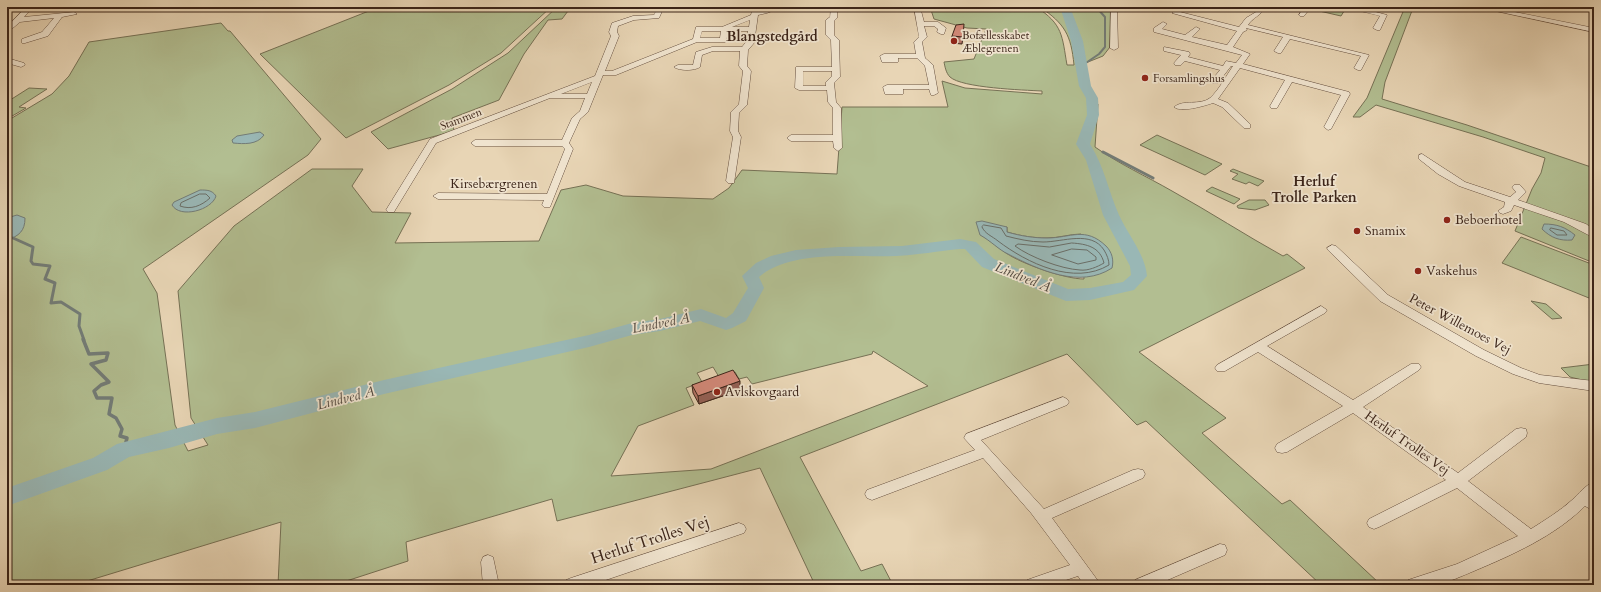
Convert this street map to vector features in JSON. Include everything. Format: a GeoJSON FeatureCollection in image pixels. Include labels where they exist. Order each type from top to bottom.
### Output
{"type":"FeatureCollection","features":[{"type":"Feature","properties":{"kind":"street"},"geometry":{"type":"LineString","coordinates":[[7,31],[30,7]]}},
{"type":"Feature","properties":{"kind":"street","name":"Kirsebærgrenen"},"geometry":{"type":"LineString","coordinates":[[438,196],[548,201],[569,149],[565,143],[576,118],[584,112],[600,75],[615,36],[613,32],[615,25],[632,18],[656,17],[661,7]]}},
{"type":"Feature","properties":{"kind":"street","name":"Stammen"},"geometry":{"type":"LineString","coordinates":[[722,30],[755,12],[765,12],[779,7]]}},
{"type":"Feature","properties":{"kind":"street"},"geometry":{"type":"LineString","coordinates":[[834,7],[833,18],[830,20],[830,35],[835,40],[836,77],[830,82],[832,102],[838,108],[838,148]]}},
{"type":"Feature","properties":{"kind":"street"},"geometry":{"type":"LineString","coordinates":[[899,87],[933,90],[929,65],[921,59],[918,42],[923,37],[917,7]]}},
{"type":"Feature","properties":{"kind":"street"},"geometry":{"type":"LineString","coordinates":[[1114,7],[1114,48]]}},
{"type":"Feature","properties":{"kind":"street"},"geometry":{"type":"LineString","coordinates":[[1229,48],[1244,28],[1248,19],[1259,13],[1262,7]]}},
{"type":"Feature","properties":{"kind":"street"},"geometry":{"type":"LineString","coordinates":[[1302,15],[1308,7]]}},
{"type":"Feature","properties":{"kind":"street"},"geometry":{"type":"LineString","coordinates":[[1347,7],[1384,15],[1377,28]]}},
{"type":"Feature","properties":{"kind":"street"},"geometry":{"type":"LineString","coordinates":[[1480,7],[1594,30]]}},
{"type":"Feature","properties":{"kind":"street"},"geometry":{"type":"LineString","coordinates":[[1178,10],[1175,13],[1288,36],[1365,54],[1358,68]]}},
{"type":"Feature","properties":{"kind":"street"},"geometry":{"type":"LineString","coordinates":[[731,181],[737,137],[734,131],[736,112],[743,105],[747,71],[743,66],[744,48],[750,42],[755,12]]}},
{"type":"Feature","properties":{"kind":"street"},"geometry":{"type":"LineString","coordinates":[[18,20],[74,14]]}},
{"type":"Feature","properties":{"kind":"street"},"geometry":{"type":"LineString","coordinates":[[25,41],[45,34],[59,16]]}},
{"type":"Feature","properties":{"kind":"street"},"geometry":{"type":"LineString","coordinates":[[921,24],[938,25],[942,28],[941,32]]}},
{"type":"Feature","properties":{"kind":"street"},"geometry":{"type":"LineString","coordinates":[[1163,24],[1157,30],[1229,48],[1246,54],[1239,66],[1213,100],[1200,105],[1178,107]]}},
{"type":"Feature","properties":{"kind":"street","name":"Stammen"},"geometry":{"type":"LineString","coordinates":[[696,40],[699,29],[752,29]]}},
{"type":"Feature","properties":{"kind":"street"},"geometry":{"type":"LineString","coordinates":[[1187,37],[1196,29]]}},
{"type":"Feature","properties":{"kind":"street","name":"Stammen"},"geometry":{"type":"LineString","coordinates":[[391,210],[433,141],[600,75],[613,73],[696,40],[722,40],[722,30]]}},
{"type":"Feature","properties":{"kind":"street"},"geometry":{"type":"LineString","coordinates":[[1278,51],[1288,36]]}},
{"type":"Feature","properties":{"kind":"street"},"geometry":{"type":"LineString","coordinates":[[678,67],[696,68],[699,54],[712,49],[744,48]]}},
{"type":"Feature","properties":{"kind":"street"},"geometry":{"type":"LineString","coordinates":[[1167,49],[1186,54],[1180,61],[1239,66],[1346,94],[1328,127]]}},
{"type":"Feature","properties":{"kind":"street"},"geometry":{"type":"LineString","coordinates":[[894,56],[921,56]]}},
{"type":"Feature","properties":{"kind":"street"},"geometry":{"type":"LineString","coordinates":[[7,60],[21,65]]}},
{"type":"Feature","properties":{"kind":"street"},"geometry":{"type":"LineString","coordinates":[[1215,81],[1228,64]]}},
{"type":"Feature","properties":{"kind":"street"},"geometry":{"type":"LineString","coordinates":[[831,88],[799,88],[799,69],[836,69]]}},
{"type":"Feature","properties":{"kind":"street"},"geometry":{"type":"LineString","coordinates":[[1274,106],[1290,79]]}},
{"type":"Feature","properties":{"kind":"street","name":"Stammen"},"geometry":{"type":"LineString","coordinates":[[549,96],[591,96]]}},
{"type":"Feature","properties":{"kind":"street"},"geometry":{"type":"LineString","coordinates":[[1213,100],[1225,106],[1247,126]]}},
{"type":"Feature","properties":{"kind":"street"},"geometry":{"type":"LineString","coordinates":[[791,138],[838,138]]}},
{"type":"Feature","properties":{"kind":"street"},"geometry":{"type":"LineString","coordinates":[[475,143],[565,143]]}},
{"type":"Feature","properties":{"kind":"street"},"geometry":{"type":"LineString","coordinates":[[1422,157],[1451,179],[1481,192],[1568,220],[1582,226],[1594,235]]}},
{"type":"Feature","properties":{"kind":"street"},"geometry":{"type":"LineString","coordinates":[[1503,211],[1508,209],[1510,202],[1521,192],[1517,187]]}},
{"type":"Feature","properties":{"kind":"street","name":"Peter Willemoes Vej"},"geometry":{"type":"LineString","coordinates":[[1332,248],[1384,298],[1480,353],[1517,371],[1539,379],[1594,386]]}},
{"type":"Feature","properties":{"kind":"street"},"geometry":{"type":"LineString","coordinates":[[1221,368],[1321,310]]}},
{"type":"Feature","properties":{"kind":"street","name":"Herluf Trolles Vej"},"geometry":{"type":"LineString","coordinates":[[1258,346],[1354,406],[1459,480],[1530,537]]}},
{"type":"Feature","properties":{"kind":"street","name":"Herluf Trolles Vej"},"geometry":{"type":"LineString","coordinates":[[1282,448],[1354,406],[1415,367]]}},
{"type":"Feature","properties":{"kind":"street"},"geometry":{"type":"LineString","coordinates":[[1063,402],[971,438],[1042,516],[1093,585]]}},
{"type":"Feature","properties":{"kind":"street","name":"Herluf Trolles Vej"},"geometry":{"type":"LineString","coordinates":[[1374,524],[1459,480],[1521,433]]}},
{"type":"Feature","properties":{"kind":"street"},"geometry":{"type":"LineString","coordinates":[[872,494],[985,452]]}},
{"type":"Feature","properties":{"kind":"street"},"geometry":{"type":"LineString","coordinates":[[1042,516],[1138,474]]}},
{"type":"Feature","properties":{"kind":"street"},"geometry":{"type":"LineString","coordinates":[[1413,585],[1463,569],[1500,553],[1530,537],[1591,497]]}},
{"type":"Feature","properties":{"kind":"street","name":"Herluf Trolles Vej"},"geometry":{"type":"LineString","coordinates":[[571,585],[739,529]]}},
{"type":"Feature","properties":{"kind":"street"},"geometry":{"type":"LineString","coordinates":[[1140,585],[1220,550]]}},
{"type":"Feature","properties":{"kind":"street"},"geometry":{"type":"LineString","coordinates":[[488,562],[491,585]]}},
{"type":"Feature","properties":{"kind":"street"},"geometry":{"type":"LineString","coordinates":[[1032,585],[1081,568]]}},
{"type":"Feature","properties":{"kind":"green space"},"geometry":{"type":"Polygon","coordinates":[[[379,7],[551,7],[501,53],[449,85],[346,138],[260,54],[379,7]]]}},
{"type":"Feature","properties":{"kind":"green space"},"geometry":{"type":"Polygon","coordinates":[[[557,7],[571,7],[562,19],[548,20],[524,54],[499,100],[452,118],[454,131],[388,149],[371,132],[452,89],[508,53],[557,7]]]}},
{"type":"Feature","properties":{"kind":"green space"},"geometry":{"type":"Polygon","coordinates":[[[930,7],[1036,7],[1052,19],[1056,25],[1062,38],[1067,65],[1074,65],[1069,38],[1065,31],[1049,13],[1040,7],[1112,7],[1110,47],[1103,56],[1078,66],[1086,95],[1098,104],[1095,147],[1283,256],[1287,254],[1305,268],[1139,352],[1226,418],[1202,433],[1282,504],[1290,500],[1379,583],[1373,585],[1321,585],[1146,421],[1137,425],[1067,354],[800,457],[861,571],[882,564],[893,585],[815,585],[760,468],[557,521],[552,499],[406,542],[408,561],[334,585],[278,585],[281,522],[74,585],[7,585],[7,121],[52,94],[69,76],[89,42],[221,23],[228,31],[230,31],[321,139],[308,155],[143,269],[157,293],[175,425],[188,451],[208,445],[191,418],[178,291],[234,226],[312,169],[363,169],[352,186],[372,212],[411,213],[395,243],[539,241],[561,190],[586,185],[623,196],[713,199],[729,188],[742,170],[837,174],[842,107],[948,107],[942,81],[965,88],[1042,94],[1042,91],[993,88],[967,84],[950,77],[944,62],[974,59],[986,29],[967,28],[934,19],[930,7]],[[1007,227],[981,235],[1006,253],[1022,262],[1055,274],[1084,279],[1081,234],[1051,238],[1037,238],[1007,232],[1007,227]],[[873,351],[872,354],[752,384],[747,377],[739,379],[735,372],[719,377],[713,367],[697,373],[702,382],[686,388],[694,405],[638,426],[611,476],[711,469],[928,386],[873,351]]]}},
{"type":"Feature","properties":{"kind":"green space"},"geometry":{"type":"Polygon","coordinates":[[[1317,7],[1346,8],[1341,16],[1315,10],[1317,7]]]}},
{"type":"Feature","properties":{"kind":"green space"},"geometry":{"type":"Polygon","coordinates":[[[1405,7],[1413,8],[1385,82],[1382,99],[1467,125],[1594,168],[1594,263],[1515,231],[1532,189],[1541,173],[1545,158],[1483,137],[1376,105],[1360,117],[1353,117],[1367,98],[1405,7]]]}},
{"type":"Feature","properties":{"kind":"green space"},"geometry":{"type":"Polygon","coordinates":[[[29,88],[47,89],[19,107],[26,108],[7,119],[7,102],[29,88]]]}},
{"type":"Feature","properties":{"kind":"green space"},"geometry":{"type":"Polygon","coordinates":[[[1157,135],[1222,164],[1205,175],[1140,145],[1157,135]]]}},
{"type":"Feature","properties":{"kind":"green space"},"geometry":{"type":"Polygon","coordinates":[[[1233,169],[1264,181],[1258,186],[1249,182],[1246,184],[1232,179],[1238,174],[1230,171],[1233,169]]]}},
{"type":"Feature","properties":{"kind":"green space"},"geometry":{"type":"Polygon","coordinates":[[[1212,187],[1240,199],[1234,204],[1206,191],[1212,187]]]}},
{"type":"Feature","properties":{"kind":"green space"},"geometry":{"type":"Polygon","coordinates":[[[1249,200],[1265,200],[1269,205],[1255,210],[1238,208],[1237,206],[1249,200]]]}},
{"type":"Feature","properties":{"kind":"green space"},"geometry":{"type":"Polygon","coordinates":[[[1521,237],[1594,265],[1594,300],[1502,263],[1521,237]]]}},
{"type":"Feature","properties":{"kind":"green space"},"geometry":{"type":"Polygon","coordinates":[[[1531,301],[1546,304],[1562,318],[1552,319],[1531,301]]]}},
{"type":"Feature","properties":{"kind":"green space"},"geometry":{"type":"Polygon","coordinates":[[[1594,364],[1594,383],[1570,377],[1561,368],[1594,364]]]}},
{"type":"Feature","properties":{"kind":"water"},"geometry":{"type":"Polygon","coordinates":[[[260,132],[264,135],[258,141],[246,144],[233,143],[232,140],[237,136],[260,132]]]}},
{"type":"Feature","properties":{"kind":"water"},"geometry":{"type":"Polygon","coordinates":[[[200,190],[209,191],[216,196],[209,205],[202,209],[188,212],[176,209],[172,205],[174,202],[200,190]]]}},
{"type":"Feature","properties":{"kind":"water"},"geometry":{"type":"Polygon","coordinates":[[[17,215],[25,218],[24,226],[18,235],[7,240],[7,218],[17,215]]]}},
{"type":"Feature","properties":{"kind":"water"},"geometry":{"type":"Polygon","coordinates":[[[982,221],[1007,227],[1007,232],[1037,238],[1056,238],[1078,234],[1091,236],[1106,246],[1110,251],[1113,259],[1112,268],[1100,274],[1087,277],[1073,277],[1046,271],[1005,252],[980,235],[976,222],[982,221]]]}},
{"type":"Feature","properties":{"kind":"water"},"geometry":{"type":"Polygon","coordinates":[[[1544,224],[1561,226],[1575,235],[1572,240],[1556,238],[1549,235],[1542,229],[1544,224]]]}},
{"type":"Feature","properties":{"kind":"building"},"geometry":{"type":"Polygon","coordinates":[[[964,24],[963,37],[952,36],[956,25],[964,24]]]}},
{"type":"Feature","properties":{"kind":"building"},"geometry":{"type":"Polygon","coordinates":[[[733,370],[740,381],[698,396],[692,385],[733,370]]]}},
{"type":"Feature","properties":{"kind":"waterway","name":"Lindved Å"},"geometry":{"type":"LineString","coordinates":[[7,497],[100,464],[124,450],[169,440],[217,426],[255,420],[384,387],[589,341],[632,329],[660,325],[701,315],[726,324],[735,321],[740,317],[756,288],[750,276],[761,266],[796,255],[902,250],[960,244],[970,245],[988,263],[1066,295],[1090,294],[1128,286],[1139,276],[1138,266],[1111,215],[1093,160],[1083,144],[1093,115],[1092,98],[1085,86],[1077,41],[1065,7]]}},
{"type":"Feature","properties":{"kind":"waterway","name":"Lindved Å"},"geometry":{"type":"LineString","coordinates":[[1080,67],[1099,54],[1105,47],[1105,17],[1096,7]]}},
{"type":"Feature","properties":{"kind":"waterway"},"geometry":{"type":"LineString","coordinates":[[1103,152],[1153,178]]}},
{"type":"Feature","properties":{"kind":"waterway"},"geometry":{"type":"LineString","coordinates":[[13,238],[33,247],[31,261],[33,264],[50,266],[45,279],[55,283],[51,303],[61,302],[80,314],[79,326],[84,340]]}},
{"type":"Feature","properties":{"kind":"waterway"},"geometry":{"type":"LineString","coordinates":[[83,339],[89,354],[108,353],[106,360],[91,364],[109,382],[101,385],[94,391],[97,398],[112,398],[109,414],[116,418],[122,429],[120,436],[127,438],[124,450]]}},
{"type":"Feature","properties":{"kind":"place","name":"Bofællesskabet Æblegrenen"},"geometry":{"type":"Point","coordinates":[954,41]}},
{"type":"Feature","properties":{"kind":"place","name":"Forsamlingshus"},"geometry":{"type":"Point","coordinates":[1145,78]}},
{"type":"Feature","properties":{"kind":"place","name":"Beboerhotel"},"geometry":{"type":"Point","coordinates":[1447,220]}},
{"type":"Feature","properties":{"kind":"place","name":"Snamix"},"geometry":{"type":"Point","coordinates":[1357,231]}},
{"type":"Feature","properties":{"kind":"place","name":"Vaskehus"},"geometry":{"type":"Point","coordinates":[1418,271]}},
{"type":"Feature","properties":{"kind":"place","name":"Avlskovgaard"},"geometry":{"type":"Point","coordinates":[717,392]}},
{"type":"Feature","properties":{"kind":"district","name":"Blangstedgård"},"geometry":{"type":"Point","coordinates":[772,36]}},
{"type":"Feature","properties":{"kind":"district","name":"Herluf Trolle Parken"},"geometry":{"type":"Point","coordinates":[1314,190]}}]}
